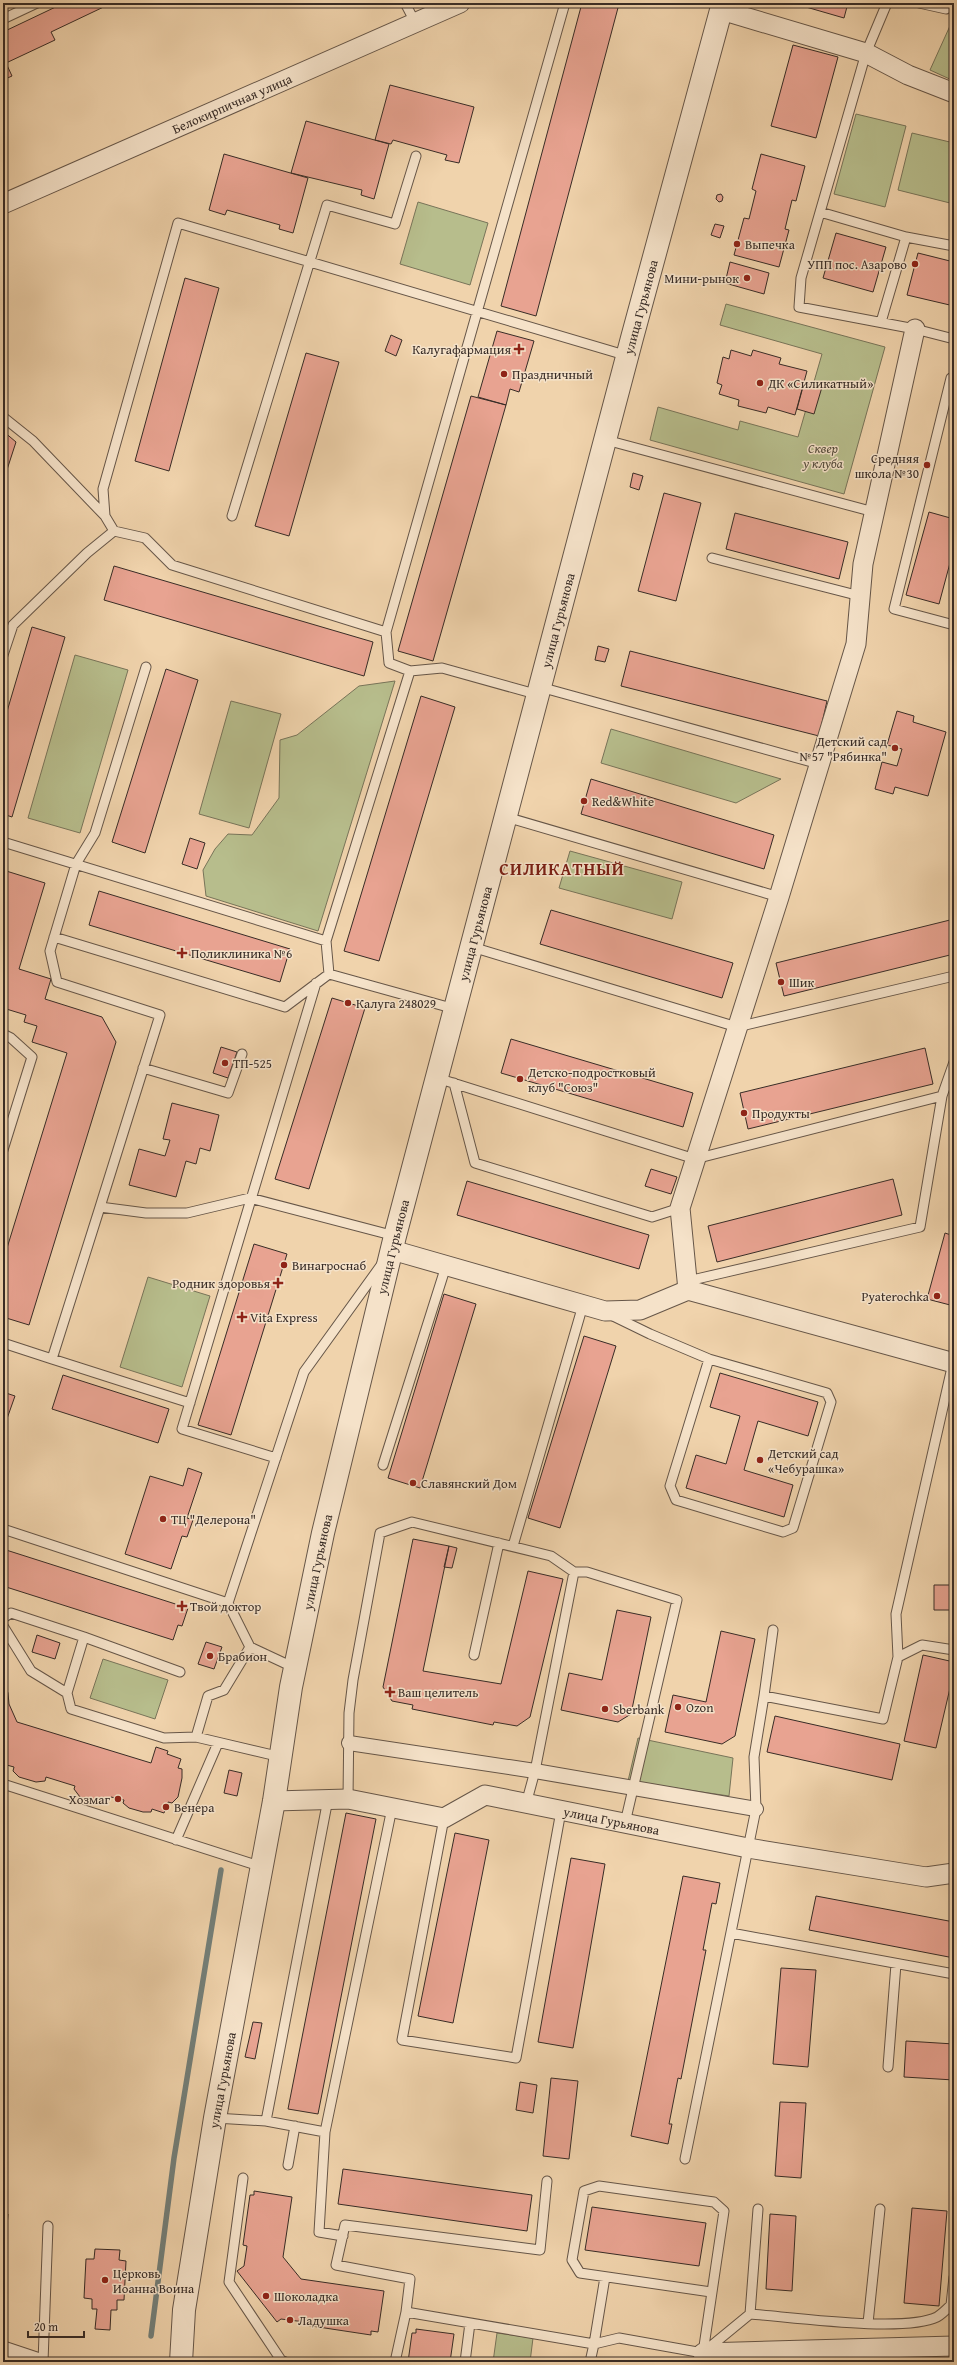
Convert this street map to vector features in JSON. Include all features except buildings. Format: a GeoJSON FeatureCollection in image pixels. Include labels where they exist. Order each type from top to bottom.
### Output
{"type":"FeatureCollection","features":[{"type":"Feature","properties":{"kind":"street","name":"Белокирпичная улица"},"geometry":{"type":"LineString","coordinates":[[3,204],[460,3]]}},
{"type":"Feature","properties":{"kind":"street"},"geometry":{"type":"LineString","coordinates":[[722,7],[866,53],[908,75],[954,93]]}},
{"type":"Feature","properties":{"kind":"street","name":"улица Гурьянова"},"geometry":{"type":"LineString","coordinates":[[181,2362],[184,2310],[215,2118],[274,1801],[295,1668],[322,1533],[394,1243],[446,1081],[455,1009],[722,7]]}},
{"type":"Feature","properties":{"kind":"street"},"geometry":{"type":"LineString","coordinates":[[688,1286],[680,1208],[779,897],[856,644],[863,564],[916,328]]}},
{"type":"Feature","properties":{"kind":"street"},"geometry":{"type":"LineString","coordinates":[[394,1243],[446,1266],[605,1311],[640,1310],[688,1286],[954,1363]]}},
{"type":"Feature","properties":{"kind":"street"},"geometry":{"type":"LineString","coordinates":[[349,1743],[535,1771],[756,1809]]}},
{"type":"Feature","properties":{"kind":"street","name":"улица Гурьянова"},"geometry":{"type":"LineString","coordinates":[[444,1818],[485,1795],[748,1848],[926,1877],[954,1873]]}},
{"type":"Feature","properties":{"kind":"street"},"geometry":{"type":"LineString","coordinates":[[274,1801],[348,1799],[444,1818]]}},
{"type":"Feature","properties":{"kind":"street"},"geometry":{"type":"LineString","coordinates":[[702,2358],[954,2346]]}},
{"type":"Feature","properties":{"kind":"street"},"geometry":{"type":"LineString","coordinates":[[3,2351],[36,2362]]}},
{"type":"Feature","properties":{"kind":"lane"},"geometry":{"type":"LineString","coordinates":[[3,19],[37,3]]}},
{"type":"Feature","properties":{"kind":"lane"},"geometry":{"type":"LineString","coordinates":[[405,3],[415,22]]}},
{"type":"Feature","properties":{"kind":"lane"},"geometry":{"type":"LineString","coordinates":[[565,3],[386,632],[389,663],[410,671],[442,668],[539,691],[819,764]]}},
{"type":"Feature","properties":{"kind":"lane"},"geometry":{"type":"LineString","coordinates":[[887,3],[866,53],[801,278],[799,307],[916,328],[954,339]]}},
{"type":"Feature","properties":{"kind":"lane"},"geometry":{"type":"LineString","coordinates":[[919,3],[946,10]]}},
{"type":"Feature","properties":{"kind":"lane"},"geometry":{"type":"LineString","coordinates":[[232,516],[327,205],[396,224],[416,156]]}},
{"type":"Feature","properties":{"kind":"lane"},"geometry":{"type":"LineString","coordinates":[[820,212],[906,237],[954,246]]}},
{"type":"Feature","properties":{"kind":"lane"},"geometry":{"type":"LineString","coordinates":[[105,516],[103,489],[178,223],[628,356]]}},
{"type":"Feature","properties":{"kind":"lane"},"geometry":{"type":"LineString","coordinates":[[881,322],[906,237]]}},
{"type":"Feature","properties":{"kind":"lane"},"geometry":{"type":"LineString","coordinates":[[954,379],[951,378],[894,609],[954,625]]}},
{"type":"Feature","properties":{"kind":"lane"},"geometry":{"type":"LineString","coordinates":[[3,417],[33,442],[105,516],[114,531],[145,538],[172,565],[386,632]]}},
{"type":"Feature","properties":{"kind":"lane"},"geometry":{"type":"LineString","coordinates":[[606,440],[874,512]]}},
{"type":"Feature","properties":{"kind":"lane"},"geometry":{"type":"LineString","coordinates":[[3,655],[13,625],[87,553],[114,531]]}},
{"type":"Feature","properties":{"kind":"lane"},"geometry":{"type":"LineString","coordinates":[[712,558],[860,596]]}},
{"type":"Feature","properties":{"kind":"lane"},"geometry":{"type":"LineString","coordinates":[[52,1359],[160,1015],[58,982],[50,951],[76,864],[95,833],[146,666]]}},
{"type":"Feature","properties":{"kind":"lane"},"geometry":{"type":"LineString","coordinates":[[329,974],[326,941],[410,671]]}},
{"type":"Feature","properties":{"kind":"lane"},"geometry":{"type":"LineString","coordinates":[[506,817],[779,897]]}},
{"type":"Feature","properties":{"kind":"lane"},"geometry":{"type":"LineString","coordinates":[[3,842],[326,941]]}},
{"type":"Feature","properties":{"kind":"lane"},"geometry":{"type":"LineString","coordinates":[[54,937],[284,1007],[329,974]]}},
{"type":"Feature","properties":{"kind":"lane"},"geometry":{"type":"LineString","coordinates":[[472,947],[738,1027],[954,976]]}},
{"type":"Feature","properties":{"kind":"lane"},"geometry":{"type":"LineString","coordinates":[[329,974],[455,1009]]}},
{"type":"Feature","properties":{"kind":"lane"},"geometry":{"type":"LineString","coordinates":[[276,1458],[182,1429],[240,1243],[250,1198],[316,983]]}},
{"type":"Feature","properties":{"kind":"lane"},"geometry":{"type":"LineString","coordinates":[[3,1034],[11,1038],[32,1057],[3,1150]]}},
{"type":"Feature","properties":{"kind":"lane"},"geometry":{"type":"LineString","coordinates":[[143,1068],[228,1093],[242,1054]]}},
{"type":"Feature","properties":{"kind":"lane"},"geometry":{"type":"LineString","coordinates":[[688,1286],[920,1227],[942,1096],[954,1062]]}},
{"type":"Feature","properties":{"kind":"lane"},"geometry":{"type":"LineString","coordinates":[[446,1081],[695,1159],[942,1096]]}},
{"type":"Feature","properties":{"kind":"lane"},"geometry":{"type":"LineString","coordinates":[[446,1081],[475,1163],[652,1217],[680,1208]]}},
{"type":"Feature","properties":{"kind":"lane"},"geometry":{"type":"LineString","coordinates":[[100,1206],[146,1213],[187,1213],[250,1198],[394,1243],[304,1372],[228,1603],[250,1647],[295,1668]]}},
{"type":"Feature","properties":{"kind":"lane"},"geometry":{"type":"LineString","coordinates":[[383,1465],[446,1266]]}},
{"type":"Feature","properties":{"kind":"lane"},"geometry":{"type":"LineString","coordinates":[[512,1546],[583,1305]]}},
{"type":"Feature","properties":{"kind":"lane"},"geometry":{"type":"LineString","coordinates":[[605,1311],[650,1334],[709,1359],[827,1393],[831,1402],[793,1528],[783,1532],[676,1500],[670,1486],[709,1359]]}},
{"type":"Feature","properties":{"kind":"lane"},"geometry":{"type":"LineString","coordinates":[[3,1343],[190,1404]]}},
{"type":"Feature","properties":{"kind":"lane"},"geometry":{"type":"LineString","coordinates":[[764,1696],[883,1719],[898,1657],[896,1614],[954,1363]]}},
{"type":"Feature","properties":{"kind":"lane"},"geometry":{"type":"LineString","coordinates":[[348,1799],[349,1743],[353,1680],[380,1533],[412,1522],[551,1556],[574,1572],[587,1572],[677,1600],[625,1824]]}},
{"type":"Feature","properties":{"kind":"lane"},"geometry":{"type":"LineString","coordinates":[[3,1528],[228,1603]]}},
{"type":"Feature","properties":{"kind":"lane"},"geometry":{"type":"LineString","coordinates":[[474,1655],[499,1543]]}},
{"type":"Feature","properties":{"kind":"lane"},"geometry":{"type":"LineString","coordinates":[[526,1804],[535,1771],[574,1572]]}},
{"type":"Feature","properties":{"kind":"lane"},"geometry":{"type":"LineString","coordinates":[[3,1618],[11,1613],[84,1637],[180,1672]]}},
{"type":"Feature","properties":{"kind":"lane"},"geometry":{"type":"LineString","coordinates":[[3,1626],[31,1671],[67,1694]]}},
{"type":"Feature","properties":{"kind":"lane"},"geometry":{"type":"LineString","coordinates":[[685,2159],[756,1809],[754,1757],[773,1630]]}},
{"type":"Feature","properties":{"kind":"lane"},"geometry":{"type":"LineString","coordinates":[[84,1637],[67,1694],[70,1709],[164,1738],[196,1737],[281,1758]]}},
{"type":"Feature","properties":{"kind":"lane"},"geometry":{"type":"LineString","coordinates":[[898,1657],[922,1645],[954,1650]]}},
{"type":"Feature","properties":{"kind":"lane"},"geometry":{"type":"LineString","coordinates":[[196,1737],[208,1696],[224,1690],[250,1647]]}},
{"type":"Feature","properties":{"kind":"lane"},"geometry":{"type":"LineString","coordinates":[[176,1840],[218,1743]]}},
{"type":"Feature","properties":{"kind":"lane"},"geometry":{"type":"LineString","coordinates":[[3,1784],[262,1867]]}},
{"type":"Feature","properties":{"kind":"lane"},"geometry":{"type":"LineString","coordinates":[[266,2121],[328,1799]]}},
{"type":"Feature","properties":{"kind":"lane"},"geometry":{"type":"LineString","coordinates":[[343,2236],[319,2232],[324,2132],[392,1808]]}},
{"type":"Feature","properties":{"kind":"lane"},"geometry":{"type":"LineString","coordinates":[[444,1818],[402,2040],[516,2058],[561,1811]]}},
{"type":"Feature","properties":{"kind":"lane"},"geometry":{"type":"LineString","coordinates":[[731,1933],[954,1974]]}},
{"type":"Feature","properties":{"kind":"lane"},"geometry":{"type":"LineString","coordinates":[[888,2067],[896,1964]]}},
{"type":"Feature","properties":{"kind":"lane"},"geometry":{"type":"LineString","coordinates":[[215,2118],[266,2121],[324,2132]]}},
{"type":"Feature","properties":{"kind":"lane"},"geometry":{"type":"LineString","coordinates":[[288,2165],[295,2126]]}},
{"type":"Feature","properties":{"kind":"lane"},"geometry":{"type":"LineString","coordinates":[[243,2178],[229,2282],[281,2360],[285,2362]]}},
{"type":"Feature","properties":{"kind":"lane"},"geometry":{"type":"LineString","coordinates":[[395,2362],[406,2312],[410,2279],[336,2265],[345,2225],[540,2250],[547,2181]]}},
{"type":"Feature","properties":{"kind":"lane"},"geometry":{"type":"LineString","coordinates":[[702,2358],[724,2211],[714,2202],[598,2186],[584,2191],[572,2260],[580,2273],[711,2292]]}},
{"type":"Feature","properties":{"kind":"lane"},"geometry":{"type":"LineString","coordinates":[[702,2358],[750,2314],[758,2209]]}},
{"type":"Feature","properties":{"kind":"lane"},"geometry":{"type":"LineString","coordinates":[[868,2323],[880,2209]]}},
{"type":"Feature","properties":{"kind":"lane"},"geometry":{"type":"LineString","coordinates":[[43,2362],[48,2226]]}},
{"type":"Feature","properties":{"kind":"lane"},"geometry":{"type":"LineString","coordinates":[[590,2362],[605,2277]]}},
{"type":"Feature","properties":{"kind":"lane"},"geometry":{"type":"LineString","coordinates":[[750,2314],[868,2323],[917,2322],[938,2317],[951,2305],[954,2277]]}},
{"type":"Feature","properties":{"kind":"lane"},"geometry":{"type":"LineString","coordinates":[[406,2312],[594,2344],[619,2338],[702,2358]]}},
{"type":"Feature","properties":{"kind":"lane"},"geometry":{"type":"LineString","coordinates":[[465,2362],[470,2323]]}},
{"type":"Feature","properties":{"kind":"green space"},"geometry":{"type":"Polygon","coordinates":[[[954,17],[954,81],[930,70],[954,17]]]}},
{"type":"Feature","properties":{"kind":"green space"},"geometry":{"type":"Polygon","coordinates":[[[856,114],[906,126],[885,207],[834,194],[856,114]]]}},
{"type":"Feature","properties":{"kind":"green space"},"geometry":{"type":"Polygon","coordinates":[[[912,133],[954,143],[954,204],[898,190],[912,133]]]}},
{"type":"Feature","properties":{"kind":"green space"},"geometry":{"type":"Polygon","coordinates":[[[418,202],[488,223],[470,285],[400,264],[418,202]]]}},
{"type":"Feature","properties":{"kind":"green space","name":"Сквер у клуба"},"geometry":{"type":"Polygon","coordinates":[[[726,304],[885,347],[844,494],[650,440],[658,407],[738,430],[740,421],[798,437],[822,354],[720,325],[726,304]]]}},
{"type":"Feature","properties":{"kind":"green space"},"geometry":{"type":"Polygon","coordinates":[[[75,655],[128,670],[80,833],[28,818],[75,655]]]}},
{"type":"Feature","properties":{"kind":"green space"},"geometry":{"type":"Polygon","coordinates":[[[395,681],[318,931],[206,896],[203,870],[215,849],[228,834],[252,835],[279,798],[280,740],[297,735],[359,686],[395,681]]]}},
{"type":"Feature","properties":{"kind":"green space"},"geometry":{"type":"Polygon","coordinates":[[[231,701],[281,714],[249,828],[199,814],[231,701]]]}},
{"type":"Feature","properties":{"kind":"green space"},"geometry":{"type":"Polygon","coordinates":[[[611,729],[781,779],[736,803],[601,763],[611,729]]]}},
{"type":"Feature","properties":{"kind":"green space"},"geometry":{"type":"Polygon","coordinates":[[[570,851],[682,882],[672,919],[559,888],[570,851]]]}},
{"type":"Feature","properties":{"kind":"green space"},"geometry":{"type":"Polygon","coordinates":[[[148,1277],[210,1296],[182,1387],[120,1367],[148,1277]]]}},
{"type":"Feature","properties":{"kind":"green space"},"geometry":{"type":"Polygon","coordinates":[[[103,1659],[168,1680],[155,1719],[90,1698],[103,1659]]]}},
{"type":"Feature","properties":{"kind":"green space"},"geometry":{"type":"Polygon","coordinates":[[[638,1738],[733,1758],[729,1796],[628,1781],[638,1738]]]}},
{"type":"Feature","properties":{"kind":"green space"},"geometry":{"type":"Polygon","coordinates":[[[497,2333],[533,2338],[530,2362],[493,2362],[497,2333]]]}},
{"type":"Feature","properties":{"kind":"waterway"},"geometry":{"type":"LineString","coordinates":[[151,2336],[174,2158],[221,1870]]}},
{"type":"Feature","properties":{"kind":"place","name":"Выпечка"},"geometry":{"type":"Point","coordinates":[737,244]}},
{"type":"Feature","properties":{"kind":"place","name":"УПП пос. Азарово"},"geometry":{"type":"Point","coordinates":[915,264]}},
{"type":"Feature","properties":{"kind":"place","name":"Мини-рынок"},"geometry":{"type":"Point","coordinates":[747,278]}},
{"type":"Feature","properties":{"kind":"place","name":"Калугафармация"},"geometry":{"type":"Point","coordinates":[519,349]}},
{"type":"Feature","properties":{"kind":"place","name":"Праздничный"},"geometry":{"type":"Point","coordinates":[504,374]}},
{"type":"Feature","properties":{"kind":"place","name":"ДК «Силикатный»"},"geometry":{"type":"Point","coordinates":[760,383]}},
{"type":"Feature","properties":{"kind":"place","name":"Средняя школа №30"},"geometry":{"type":"Point","coordinates":[927,465]}},
{"type":"Feature","properties":{"kind":"place","name":"Детский сад №57 \"Рябинка\""},"geometry":{"type":"Point","coordinates":[895,748]}},
{"type":"Feature","properties":{"kind":"place","name":"Red&White"},"geometry":{"type":"Point","coordinates":[584,801]}},
{"type":"Feature","properties":{"kind":"place","name":"Поликлиника №6"},"geometry":{"type":"Point","coordinates":[182,953]}},
{"type":"Feature","properties":{"kind":"place","name":"Шик"},"geometry":{"type":"Point","coordinates":[781,982]}},
{"type":"Feature","properties":{"kind":"place","name":"Калуга 248029"},"geometry":{"type":"Point","coordinates":[348,1003]}},
{"type":"Feature","properties":{"kind":"place","name":"ТП-525"},"geometry":{"type":"Point","coordinates":[225,1063]}},
{"type":"Feature","properties":{"kind":"place","name":"Детско-подростковый клуб \"Союз\""},"geometry":{"type":"Point","coordinates":[520,1079]}},
{"type":"Feature","properties":{"kind":"place","name":"Продукты"},"geometry":{"type":"Point","coordinates":[744,1113]}},
{"type":"Feature","properties":{"kind":"place","name":"Винагроснаб"},"geometry":{"type":"Point","coordinates":[284,1265]}},
{"type":"Feature","properties":{"kind":"place","name":"Родник здоровья"},"geometry":{"type":"Point","coordinates":[278,1283]}},
{"type":"Feature","properties":{"kind":"place","name":"Pyaterochka"},"geometry":{"type":"Point","coordinates":[937,1296]}},
{"type":"Feature","properties":{"kind":"place","name":"Vita Express"},"geometry":{"type":"Point","coordinates":[242,1317]}},
{"type":"Feature","properties":{"kind":"place","name":"Детский сад «Чебурашка»"},"geometry":{"type":"Point","coordinates":[760,1460]}},
{"type":"Feature","properties":{"kind":"place","name":"Славянский Дом"},"geometry":{"type":"Point","coordinates":[413,1483]}},
{"type":"Feature","properties":{"kind":"place","name":"ТЦ \"Делерона\""},"geometry":{"type":"Point","coordinates":[163,1519]}},
{"type":"Feature","properties":{"kind":"place","name":"Твой доктор"},"geometry":{"type":"Point","coordinates":[182,1606]}},
{"type":"Feature","properties":{"kind":"place","name":"Брабион"},"geometry":{"type":"Point","coordinates":[210,1656]}},
{"type":"Feature","properties":{"kind":"place","name":"Ваш целитель"},"geometry":{"type":"Point","coordinates":[390,1692]}},
{"type":"Feature","properties":{"kind":"place","name":"Ozon"},"geometry":{"type":"Point","coordinates":[678,1707]}},
{"type":"Feature","properties":{"kind":"place","name":"Sberbank"},"geometry":{"type":"Point","coordinates":[605,1709]}},
{"type":"Feature","properties":{"kind":"place","name":"Хозмаг"},"geometry":{"type":"Point","coordinates":[118,1799]}},
{"type":"Feature","properties":{"kind":"place","name":"Венера"},"geometry":{"type":"Point","coordinates":[166,1807]}},
{"type":"Feature","properties":{"kind":"place","name":"Церковь Иоанна Воина"},"geometry":{"type":"Point","coordinates":[105,2280]}},
{"type":"Feature","properties":{"kind":"place","name":"Шоколадка"},"geometry":{"type":"Point","coordinates":[266,2296]}},
{"type":"Feature","properties":{"kind":"place","name":"Ладушка"},"geometry":{"type":"Point","coordinates":[290,2320]}},
{"type":"Feature","properties":{"kind":"district","name":"СИЛИКАТНЫЙ"},"geometry":{"type":"Point","coordinates":[562,869]}}]}
